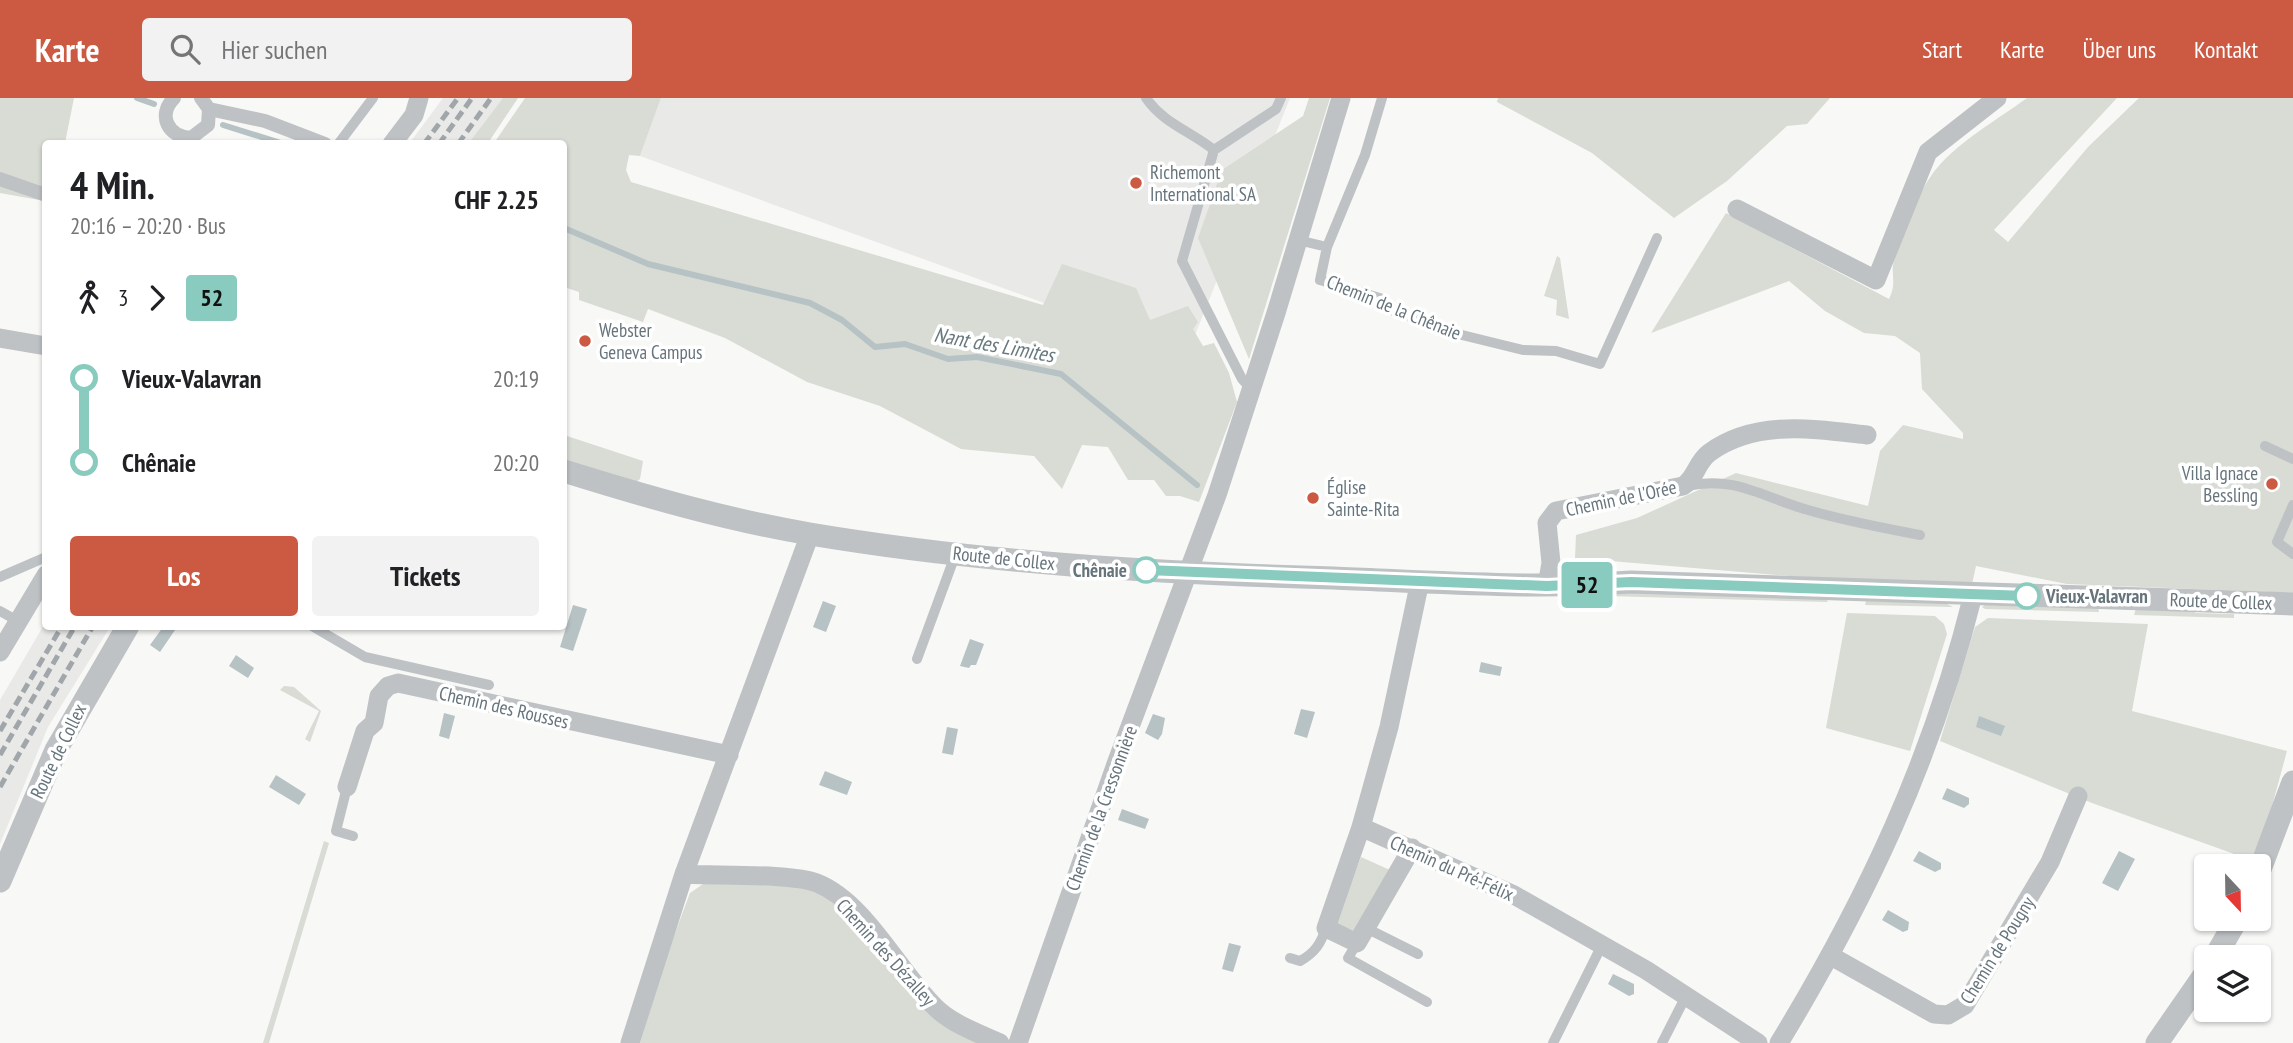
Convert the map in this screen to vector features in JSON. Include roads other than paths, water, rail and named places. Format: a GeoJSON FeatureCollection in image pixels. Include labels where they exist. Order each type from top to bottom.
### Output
{"type":"FeatureCollection","features":[{"type":"Feature","properties":{"kind":"street"},"geometry":{"type":"LineString","coordinates":[[174,98],[169,103],[165,117],[171,130],[181,137],[191,138],[204,131],[209,118],[205,103]]}},
{"type":"Feature","properties":{"kind":"street"},"geometry":{"type":"LineString","coordinates":[[395,140],[414,115],[419,98]]}},
{"type":"Feature","properties":{"kind":"street"},"geometry":{"type":"LineString","coordinates":[[1189,574],[1251,390],[1340,98]]}},
{"type":"Feature","properties":{"kind":"street"},"geometry":{"type":"LineString","coordinates":[[1737,209],[1876,280],[1928,152],[1997,98]]}},
{"type":"Feature","properties":{"kind":"street"},"geometry":{"type":"LineString","coordinates":[[205,103],[265,121],[315,140]]}},
{"type":"Feature","properties":{"kind":"street"},"geometry":{"type":"LineString","coordinates":[[0,179],[42,194]]}},
{"type":"Feature","properties":{"kind":"street"},"geometry":{"type":"LineString","coordinates":[[0,338],[42,345]]}},
{"type":"Feature","properties":{"kind":"street","name":"Chemin de l'Orée"},"geometry":{"type":"LineString","coordinates":[[1547,586],[1551,563],[1547,523],[1556,511],[1683,486],[1690,482],[1702,459],[1741,435],[1805,428],[1867,435]]}},
{"type":"Feature","properties":{"kind":"street","name":"Route de Collex"},"geometry":{"type":"LineString","coordinates":[[567,472],[711,513],[810,534],[956,553],[1189,574],[1547,586],[1631,582],[2293,604]]}},
{"type":"Feature","properties":{"kind":"street"},"geometry":{"type":"LineString","coordinates":[[630,1043],[684,874],[810,534]]}},
{"type":"Feature","properties":{"kind":"street","name":"Chemin de la Cressonnière"},"geometry":{"type":"LineString","coordinates":[[1018,1043],[1111,777],[1189,574]]}},
{"type":"Feature","properties":{"kind":"street"},"geometry":{"type":"LineString","coordinates":[[1412,848],[1361,936],[1326,928],[1361,827],[1390,727],[1420,581]]}},
{"type":"Feature","properties":{"kind":"street"},"geometry":{"type":"LineString","coordinates":[[0,652],[42,582]]}},
{"type":"Feature","properties":{"kind":"street"},"geometry":{"type":"LineString","coordinates":[[1779,1043],[1831,956],[1881,860],[1916,776],[1948,682],[1973,595]]}},
{"type":"Feature","properties":{"kind":"street","name":"Route de Collex"},"geometry":{"type":"LineString","coordinates":[[0,881],[56,750],[126,630]]}},
{"type":"Feature","properties":{"kind":"street","name":"Chemin des Rousses"},"geometry":{"type":"LineString","coordinates":[[347,787],[365,731],[374,723],[379,696],[388,686],[398,683],[729,755]]}},
{"type":"Feature","properties":{"kind":"street"},"geometry":{"type":"LineString","coordinates":[[2266,854],[2293,782]]}},
{"type":"Feature","properties":{"kind":"street","name":"Chemin de Pougny"},"geometry":{"type":"LineString","coordinates":[[1831,956],[1934,1014],[1948,1015],[1960,1010],[2003,945],[2044,874],[2078,796]]}},
{"type":"Feature","properties":{"kind":"street","name":"Chemin du Pré-Félix"},"geometry":{"type":"LineString","coordinates":[[1361,827],[1514,895],[1602,945],[1758,1043]]}},
{"type":"Feature","properties":{"kind":"street","name":"Chemin des Dézalley"},"geometry":{"type":"LineString","coordinates":[[684,874],[799,880],[825,887],[855,912],[934,1006],[970,1029],[1000,1043]]}},
{"type":"Feature","properties":{"kind":"street"},"geometry":{"type":"LineString","coordinates":[[2157,1043],[2194,990]]}},
{"type":"Feature","properties":{"kind":"lane"},"geometry":{"type":"LineString","coordinates":[[341,140],[373,98]]}},
{"type":"Feature","properties":{"kind":"lane"},"geometry":{"type":"LineString","coordinates":[[1146,98],[1164,120],[1189,131],[1214,150]]}},
{"type":"Feature","properties":{"kind":"lane"},"geometry":{"type":"LineString","coordinates":[[1251,390],[1242,379],[1182,261],[1214,150],[1276,109],[1281,98]]}},
{"type":"Feature","properties":{"kind":"lane","name":"Chemin de la Chênaie"},"geometry":{"type":"LineString","coordinates":[[1382,98],[1365,155],[1327,247],[1320,279],[1383,299],[1394,311],[1462,335],[1522,350],[1556,351],[1600,365],[1657,238]]}},
{"type":"Feature","properties":{"kind":"lane"},"geometry":{"type":"LineString","coordinates":[[1298,240],[1327,247]]}},
{"type":"Feature","properties":{"kind":"lane"},"geometry":{"type":"LineString","coordinates":[[2265,446],[2293,459]]}},
{"type":"Feature","properties":{"kind":"lane"},"geometry":{"type":"LineString","coordinates":[[1683,486],[1719,481],[1736,484],[1804,509],[1920,535]]}},
{"type":"Feature","properties":{"kind":"lane"},"geometry":{"type":"LineString","coordinates":[[2293,505],[2277,541],[2293,554]]}},
{"type":"Feature","properties":{"kind":"lane"},"geometry":{"type":"LineString","coordinates":[[917,659],[956,553]]}},
{"type":"Feature","properties":{"kind":"lane"},"geometry":{"type":"LineString","coordinates":[[0,577],[42,559]]}},
{"type":"Feature","properties":{"kind":"lane"},"geometry":{"type":"LineString","coordinates":[[0,611],[18,621]]}},
{"type":"Feature","properties":{"kind":"lane"},"geometry":{"type":"LineString","coordinates":[[319,630],[365,657],[489,685]]}},
{"type":"Feature","properties":{"kind":"lane"},"geometry":{"type":"LineString","coordinates":[[347,787],[336,831],[353,836]]}},
{"type":"Feature","properties":{"kind":"lane"},"geometry":{"type":"LineString","coordinates":[[1290,958],[1300,961],[1310,956],[1320,943],[1326,928]]}},
{"type":"Feature","properties":{"kind":"lane"},"geometry":{"type":"LineString","coordinates":[[1418,954],[1361,936],[1348,958],[1427,1002]]}},
{"type":"Feature","properties":{"kind":"lane"},"geometry":{"type":"LineString","coordinates":[[1553,1043],[1602,945]]}},
{"type":"Feature","properties":{"kind":"lane"},"geometry":{"type":"LineString","coordinates":[[1662,1043],[1686,996]]}},
{"type":"Feature","properties":{"kind":"waterway","name":"Nant des Limites"},"geometry":{"type":"LineString","coordinates":[[137,98],[154,104]]}},
{"type":"Feature","properties":{"kind":"waterway","name":"Nant des Limites"},"geometry":{"type":"LineString","coordinates":[[223,125],[271,140]]}},
{"type":"Feature","properties":{"kind":"waterway","name":"Nant des Limites"},"geometry":{"type":"LineString","coordinates":[[567,229],[648,264],[810,303],[842,320],[875,347],[905,344],[948,359],[977,357],[1061,374],[1197,485]]}},
{"type":"Feature","properties":{"kind":"railway"},"geometry":{"type":"LineString","coordinates":[[427,140],[458,98]]}},
{"type":"Feature","properties":{"kind":"railway"},"geometry":{"type":"LineString","coordinates":[[442,140],[472,98]]}},
{"type":"Feature","properties":{"kind":"railway"},"geometry":{"type":"LineString","coordinates":[[461,140],[491,98]]}},
{"type":"Feature","properties":{"kind":"railway"},"geometry":{"type":"LineString","coordinates":[[0,731],[60,630]]}},
{"type":"Feature","properties":{"kind":"railway"},"geometry":{"type":"LineString","coordinates":[[0,755],[73,630]]}},
{"type":"Feature","properties":{"kind":"railway"},"geometry":{"type":"LineString","coordinates":[[0,787],[91,630]]}},
{"type":"Feature","properties":{"kind":"place","name":"Richemont International SA"},"geometry":{"type":"Point","coordinates":[1136,183]}},
{"type":"Feature","properties":{"kind":"place","name":"Webster Geneva Campus"},"geometry":{"type":"Point","coordinates":[585,341]}},
{"type":"Feature","properties":{"kind":"place","name":"Villa Ignace Bessling"},"geometry":{"type":"Point","coordinates":[2272,484]}},
{"type":"Feature","properties":{"kind":"place","name":"Église Sainte-Rita"},"geometry":{"type":"Point","coordinates":[1313,498]}},
{"type":"Feature","properties":{"kind":"place","name":"Chênaie"},"geometry":{"type":"Point","coordinates":[1146,570]}},
{"type":"Feature","properties":{"kind":"place","name":"Vieux-Valavran"},"geometry":{"type":"Point","coordinates":[2027,596]}}]}
